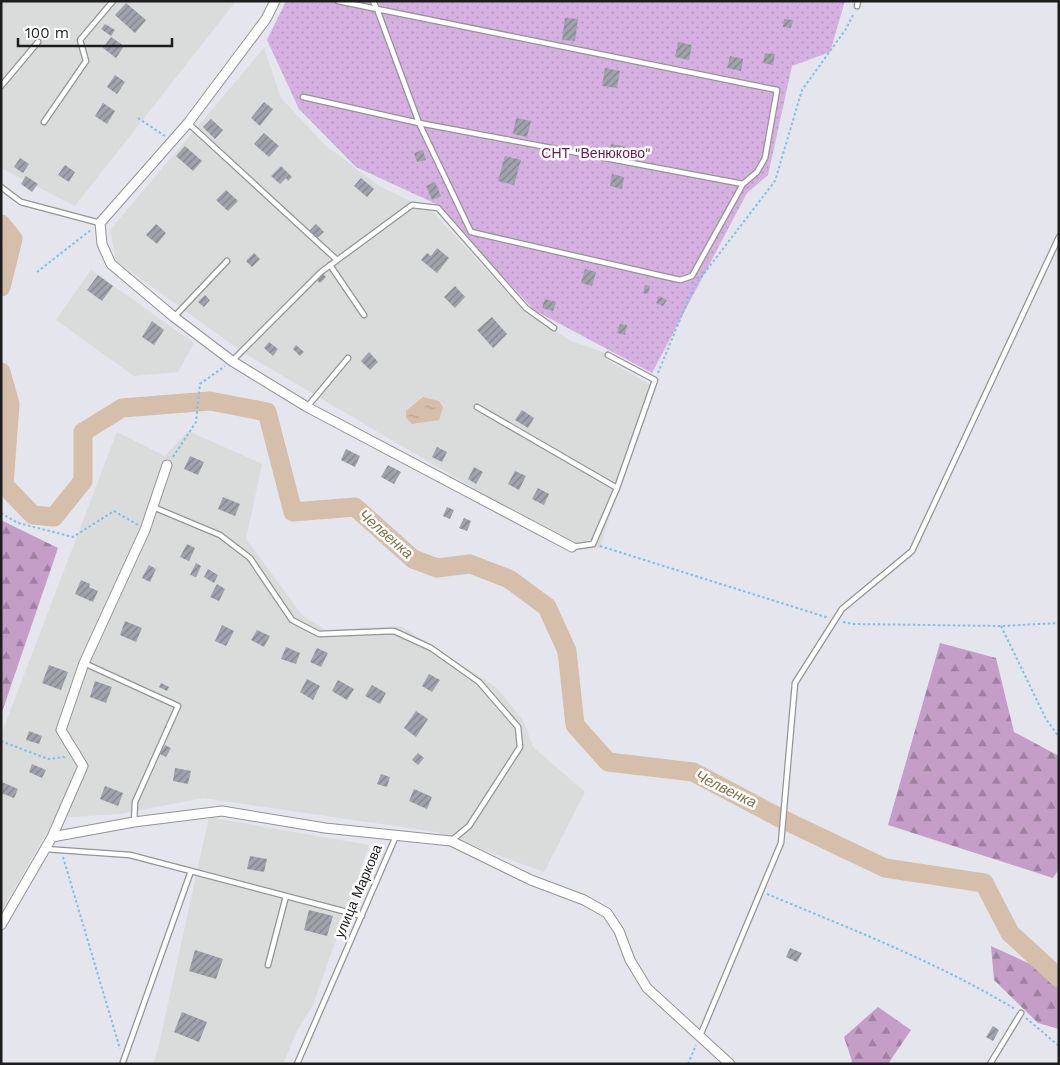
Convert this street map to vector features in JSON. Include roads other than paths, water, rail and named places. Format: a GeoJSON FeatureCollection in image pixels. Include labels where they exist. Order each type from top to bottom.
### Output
{"type":"FeatureCollection","features":[{"type":"Feature","properties":{"kind":"street"},"geometry":{"type":"LineString","coordinates":[[275,1],[266,19],[188,123],[100,223],[102,244],[111,264],[174,317],[232,361],[307,407],[572,547]]}},
{"type":"Feature","properties":{"kind":"street"},"geometry":{"type":"LineString","coordinates":[[1,925],[52,837],[83,766],[74,756],[61,730],[84,663],[145,530],[167,465]]}},
{"type":"Feature","properties":{"kind":"street","name":"улица Маркова"},"geometry":{"type":"LineString","coordinates":[[52,837],[134,822],[222,811],[325,828],[397,835]]}},
{"type":"Feature","properties":{"kind":"street"},"geometry":{"type":"LineString","coordinates":[[397,835],[451,841],[531,880],[584,900],[607,913],[619,931],[630,960],[647,988],[730,1064]]}},
{"type":"Feature","properties":{"kind":"lane"},"geometry":{"type":"LineString","coordinates":[[44,122],[86,61],[80,40],[113,1]]}},
{"type":"Feature","properties":{"kind":"lane"},"geometry":{"type":"LineString","coordinates":[[338,1],[377,10],[777,90],[765,158],[757,172],[744,184],[692,276],[680,280],[470,232],[419,123],[377,10],[373,1]]}},
{"type":"Feature","properties":{"kind":"lane"},"geometry":{"type":"LineString","coordinates":[[1,86],[38,42]]}},
{"type":"Feature","properties":{"kind":"lane"},"geometry":{"type":"LineString","coordinates":[[303,98],[419,123],[744,184]]}},
{"type":"Feature","properties":{"kind":"lane"},"geometry":{"type":"LineString","coordinates":[[188,123],[337,260]]}},
{"type":"Feature","properties":{"kind":"lane"},"geometry":{"type":"LineString","coordinates":[[1,186],[20,202],[100,223]]}},
{"type":"Feature","properties":{"kind":"lane"},"geometry":{"type":"LineString","coordinates":[[232,361],[330,265],[412,205],[438,208],[526,308],[554,328]]}},
{"type":"Feature","properties":{"kind":"lane"},"geometry":{"type":"LineString","coordinates":[[700,1036],[781,843],[795,683],[842,609],[912,551],[1059,237]]}},
{"type":"Feature","properties":{"kind":"lane"},"geometry":{"type":"LineString","coordinates":[[174,317],[227,261]]}},
{"type":"Feature","properties":{"kind":"lane"},"geometry":{"type":"LineString","coordinates":[[330,265],[364,315]]}},
{"type":"Feature","properties":{"kind":"lane"},"geometry":{"type":"LineString","coordinates":[[572,547],[593,544],[617,488],[655,380],[608,355]]}},
{"type":"Feature","properties":{"kind":"lane"},"geometry":{"type":"LineString","coordinates":[[307,407],[348,358]]}},
{"type":"Feature","properties":{"kind":"lane"},"geometry":{"type":"LineString","coordinates":[[477,407],[617,488]]}},
{"type":"Feature","properties":{"kind":"lane"},"geometry":{"type":"LineString","coordinates":[[153,507],[220,535],[250,558],[292,620],[319,634],[394,631],[431,648],[479,682],[518,727],[520,747],[469,826],[451,841]]}},
{"type":"Feature","properties":{"kind":"lane"},"geometry":{"type":"LineString","coordinates":[[84,663],[178,706],[135,802],[134,822]]}},
{"type":"Feature","properties":{"kind":"lane","name":"улица Маркова"},"geometry":{"type":"LineString","coordinates":[[297,1064],[397,835]]}},
{"type":"Feature","properties":{"kind":"lane"},"geometry":{"type":"LineString","coordinates":[[44,848],[61,851],[130,855],[362,916]]}},
{"type":"Feature","properties":{"kind":"lane"},"geometry":{"type":"LineString","coordinates":[[124,1062],[191,871]]}},
{"type":"Feature","properties":{"kind":"lane"},"geometry":{"type":"LineString","coordinates":[[268,965],[286,896]]}},
{"type":"Feature","properties":{"kind":"lane"},"geometry":{"type":"LineString","coordinates":[[990,1064],[1021,1013]]}},
{"type":"Feature","properties":{"kind":"water"},"geometry":{"type":"Polygon","coordinates":[[[423,397],[439,401],[443,407],[439,420],[412,424],[406,418],[406,411],[423,397]]]}},
{"type":"Feature","properties":{"kind":"waterway","name":"Челвенка"},"geometry":{"type":"LineString","coordinates":[[1,224],[13,239],[1,287]]}},
{"type":"Feature","properties":{"kind":"waterway","name":"Челвенка"},"geometry":{"type":"LineString","coordinates":[[1,372],[10,404],[4,485],[33,515],[54,517],[83,481],[83,432],[122,408],[210,401],[267,412],[293,512],[355,507],[413,559],[437,568],[470,564],[509,579],[547,607],[567,651],[575,725],[608,762],[693,772],[780,818],[885,868],[984,883],[1010,933],[1059,978]]}},
{"type":"Feature","properties":{"kind":"park label","name":"СНТ \"Венюково\""},"geometry":{"type":"Point","coordinates":[596,153]}}]}
